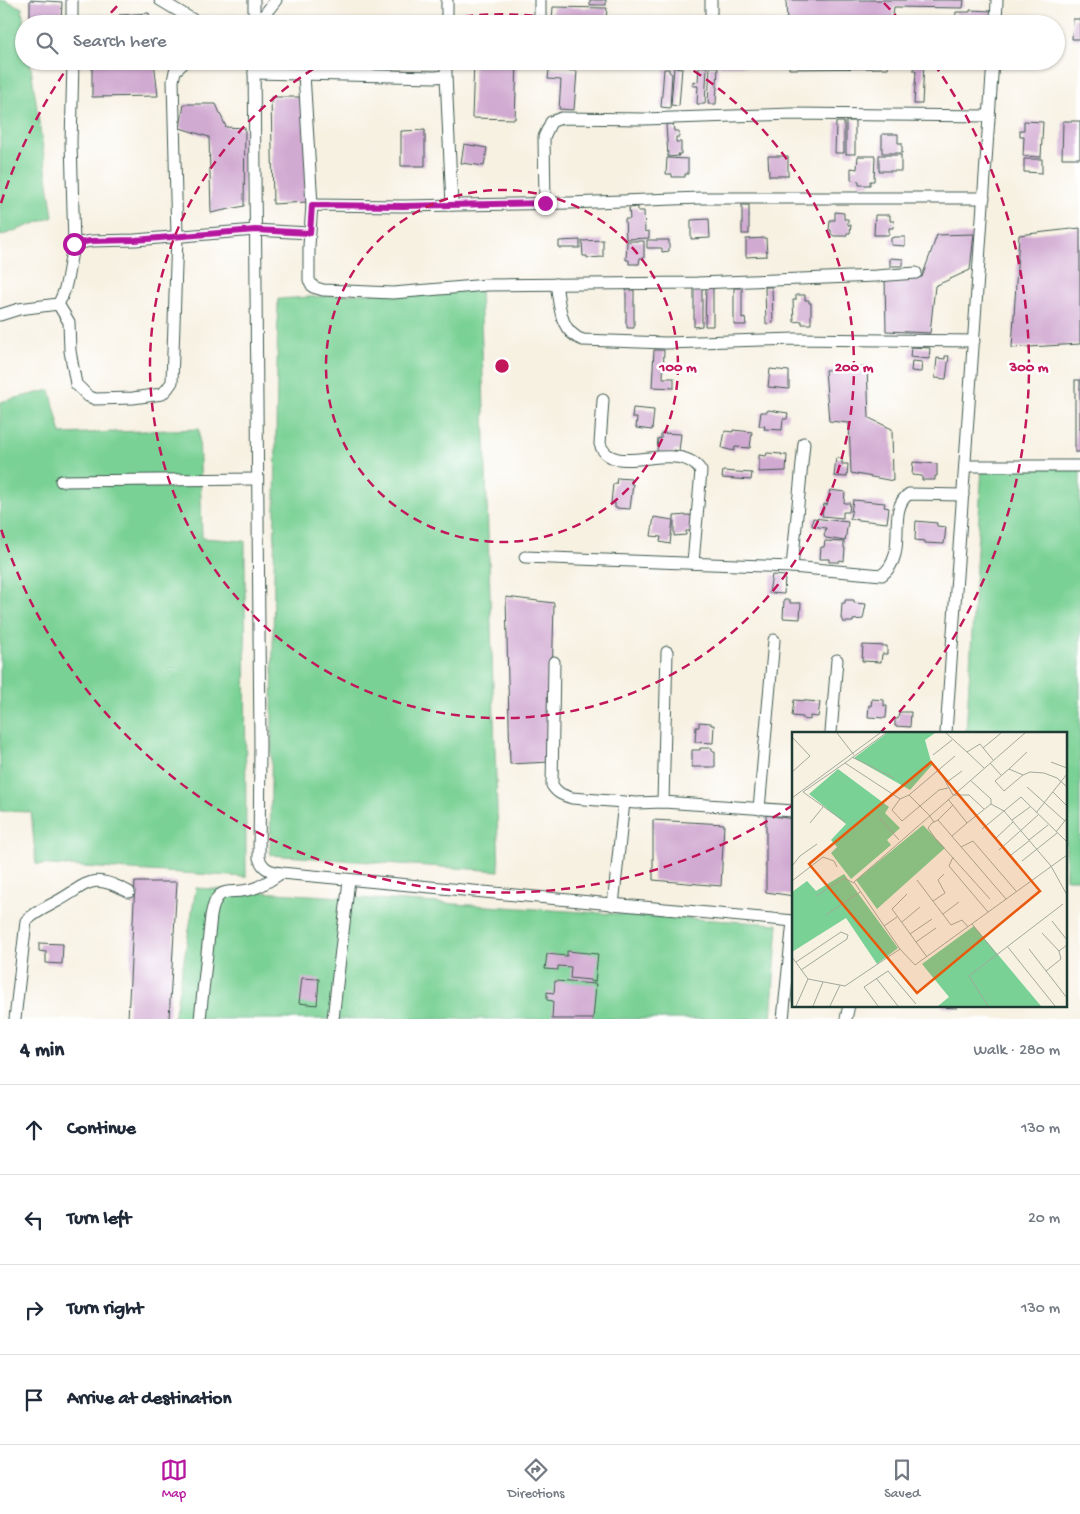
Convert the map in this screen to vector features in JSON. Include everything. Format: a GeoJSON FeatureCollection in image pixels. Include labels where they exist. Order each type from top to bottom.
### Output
{"type":"FeatureCollection","features":[{"type":"Feature","properties":{"kind":"street"},"geometry":{"type":"LineString","coordinates":[[72,0],[72,15]]}},
{"type":"Feature","properties":{"kind":"street"},"geometry":{"type":"LineString","coordinates":[[254,0],[255,15]]}},
{"type":"Feature","properties":{"kind":"street"},"geometry":{"type":"LineString","coordinates":[[263,15],[276,0]]}},
{"type":"Feature","properties":{"kind":"street"},"geometry":{"type":"LineString","coordinates":[[447,0],[447,15]]}},
{"type":"Feature","properties":{"kind":"street"},"geometry":{"type":"LineString","coordinates":[[540,0],[540,15]]}},
{"type":"Feature","properties":{"kind":"street"},"geometry":{"type":"LineString","coordinates":[[711,0],[711,15]]}},
{"type":"Feature","properties":{"kind":"street"},"geometry":{"type":"LineString","coordinates":[[996,15],[997,0]]}},
{"type":"Feature","properties":{"kind":"street"},"geometry":{"type":"LineString","coordinates":[[166,1],[187,15]]}},
{"type":"Feature","properties":{"kind":"street"},"geometry":{"type":"LineString","coordinates":[[0,315],[19,309],[58,304],[64,295],[74,244],[72,70]]}},
{"type":"Feature","properties":{"kind":"street"},"geometry":{"type":"LineString","coordinates":[[58,304],[69,322],[76,384],[82,392],[94,399],[133,398],[162,394],[168,389],[172,382],[177,236],[173,81],[177,70]]}},
{"type":"Feature","properties":{"kind":"street"},"geometry":{"type":"LineString","coordinates":[[254,70],[260,735],[259,858],[262,867],[271,872],[281,874],[792,921]]}},
{"type":"Feature","properties":{"kind":"street"},"geometry":{"type":"LineString","coordinates":[[275,70],[304,74],[446,76]]}},
{"type":"Feature","properties":{"kind":"street"},"geometry":{"type":"LineString","coordinates":[[446,70],[452,205]]}},
{"type":"Feature","properties":{"kind":"street"},"geometry":{"type":"LineString","coordinates":[[946,732],[992,70]]}},
{"type":"Feature","properties":{"kind":"street"},"geometry":{"type":"LineString","coordinates":[[304,74],[312,205],[309,280],[313,287],[323,290],[393,293],[487,285],[697,283],[916,273]]}},
{"type":"Feature","properties":{"kind":"street"},"geometry":{"type":"LineString","coordinates":[[545,203],[544,137],[551,122],[561,118],[644,119],[792,114],[989,116]]}},
{"type":"Feature","properties":{"kind":"street"},"geometry":{"type":"LineString","coordinates":[[312,205],[452,205],[700,198],[984,198]]}},
{"type":"Feature","properties":{"kind":"street"},"geometry":{"type":"LineString","coordinates":[[74,244],[90,241],[255,230],[310,233]]}},
{"type":"Feature","properties":{"kind":"street"},"geometry":{"type":"LineString","coordinates":[[556,284],[564,324],[574,337],[583,340],[666,343],[795,339],[974,341]]}},
{"type":"Feature","properties":{"kind":"street"},"geometry":{"type":"LineString","coordinates":[[603,400],[600,444],[602,450],[608,456],[621,460],[672,456],[688,459],[696,464],[701,471],[693,563]]}},
{"type":"Feature","properties":{"kind":"street"},"geometry":{"type":"LineString","coordinates":[[792,567],[804,443]]}},
{"type":"Feature","properties":{"kind":"street"},"geometry":{"type":"LineString","coordinates":[[965,466],[1080,466]]}},
{"type":"Feature","properties":{"kind":"street"},"geometry":{"type":"LineString","coordinates":[[61,481],[257,479]]}},
{"type":"Feature","properties":{"kind":"street"},"geometry":{"type":"LineString","coordinates":[[525,557],[792,567],[882,575],[889,570],[894,561],[897,546],[899,506],[903,498],[909,494],[963,495]]}},
{"type":"Feature","properties":{"kind":"street"},"geometry":{"type":"LineString","coordinates":[[759,809],[774,640]]}},
{"type":"Feature","properties":{"kind":"street"},"geometry":{"type":"LineString","coordinates":[[663,802],[667,652]]}},
{"type":"Feature","properties":{"kind":"street"},"geometry":{"type":"LineString","coordinates":[[831,732],[837,660]]}},
{"type":"Feature","properties":{"kind":"street"},"geometry":{"type":"LineString","coordinates":[[554,662],[552,784],[556,791],[562,795],[572,798],[624,802],[663,802],[792,812]]}},
{"type":"Feature","properties":{"kind":"street"},"geometry":{"type":"LineString","coordinates":[[613,904],[624,802]]}},
{"type":"Feature","properties":{"kind":"street"},"geometry":{"type":"LineString","coordinates":[[200,1019],[213,906],[224,892],[252,889],[281,874]]}},
{"type":"Feature","properties":{"kind":"street"},"geometry":{"type":"LineString","coordinates":[[333,1019],[349,880]]}},
{"type":"Feature","properties":{"kind":"street"},"geometry":{"type":"LineString","coordinates":[[15,1019],[26,921],[38,911],[56,902],[86,882],[107,882],[129,892]]}},
{"type":"Feature","properties":{"kind":"street"},"geometry":{"type":"LineString","coordinates":[[783,1019],[792,931]]}},
{"type":"Feature","properties":{"kind":"street"},"geometry":{"type":"LineString","coordinates":[[846,1019],[849,1006]]}},
{"type":"Feature","properties":{"kind":"green space"},"geometry":{"type":"Polygon","coordinates":[[[0,0],[5,0],[22,8],[23,15],[15,15],[15,70],[31,70],[53,217],[0,236],[0,0]]]}},
{"type":"Feature","properties":{"kind":"green space"},"geometry":{"type":"Polygon","coordinates":[[[480,286],[499,871],[270,855],[278,299],[480,286]]]}},
{"type":"Feature","properties":{"kind":"green space"},"geometry":{"type":"Polygon","coordinates":[[[50,390],[61,434],[199,429],[202,538],[245,541],[246,877],[36,864],[31,812],[0,811],[0,402],[50,390]]]}},
{"type":"Feature","properties":{"kind":"green space"},"geometry":{"type":"Polygon","coordinates":[[[982,467],[1080,467],[1080,879],[1068,879],[1068,732],[966,732],[982,467]]]}},
{"type":"Feature","properties":{"kind":"green space"},"geometry":{"type":"Polygon","coordinates":[[[196,888],[778,924],[771,1019],[174,1019],[196,888]]]}},
{"type":"Feature","properties":{"kind":"building"},"geometry":{"type":"Polygon","coordinates":[[[30,0],[62,2],[61,15],[30,15],[30,0]]]}},
{"type":"Feature","properties":{"kind":"building"},"geometry":{"type":"Polygon","coordinates":[[[590,0],[606,0],[606,5],[590,5],[590,0]]]}},
{"type":"Feature","properties":{"kind":"building"},"geometry":{"type":"Polygon","coordinates":[[[786,0],[964,0],[963,8],[894,7],[893,15],[787,15],[786,0]]]}},
{"type":"Feature","properties":{"kind":"building"},"geometry":{"type":"Polygon","coordinates":[[[553,7],[607,8],[606,15],[552,15],[553,7]]]}},
{"type":"Feature","properties":{"kind":"building"},"geometry":{"type":"Polygon","coordinates":[[[970,10],[992,11],[992,15],[956,15],[956,12],[970,12],[970,10]]]}},
{"type":"Feature","properties":{"kind":"building"},"geometry":{"type":"Polygon","coordinates":[[[149,13],[149,15],[119,15],[149,13]]]}},
{"type":"Feature","properties":{"kind":"building"},"geometry":{"type":"Polygon","coordinates":[[[1073,19],[1080,19],[1080,39],[1072,39],[1073,19]]]}},
{"type":"Feature","properties":{"kind":"building"},"geometry":{"type":"Polygon","coordinates":[[[92,70],[155,70],[158,96],[92,97],[92,70]]]}},
{"type":"Feature","properties":{"kind":"building"},"geometry":{"type":"Polygon","coordinates":[[[474,70],[517,70],[515,119],[472,118],[474,70]]]}},
{"type":"Feature","properties":{"kind":"building"},"geometry":{"type":"Polygon","coordinates":[[[549,70],[577,71],[574,110],[559,109],[561,80],[548,79],[549,70]]]}},
{"type":"Feature","properties":{"kind":"building"},"geometry":{"type":"Polygon","coordinates":[[[664,70],[669,70],[672,74],[670,108],[661,107],[664,70]]]}},
{"type":"Feature","properties":{"kind":"building"},"geometry":{"type":"Polygon","coordinates":[[[674,70],[682,70],[679,106],[671,105],[674,70]]]}},
{"type":"Feature","properties":{"kind":"building"},"geometry":{"type":"Polygon","coordinates":[[[699,70],[707,70],[705,104],[697,104],[698,86],[693,86],[693,81],[698,82],[699,70]]]}},
{"type":"Feature","properties":{"kind":"building"},"geometry":{"type":"Polygon","coordinates":[[[710,70],[718,70],[716,104],[708,104],[710,70]]]}},
{"type":"Feature","properties":{"kind":"building"},"geometry":{"type":"Polygon","coordinates":[[[924,70],[922,104],[914,104],[916,71],[914,71],[924,70]]]}},
{"type":"Feature","properties":{"kind":"building"},"geometry":{"type":"Polygon","coordinates":[[[271,97],[305,97],[307,202],[273,204],[271,97]]]}},
{"type":"Feature","properties":{"kind":"building"},"geometry":{"type":"Polygon","coordinates":[[[184,104],[216,104],[226,127],[245,128],[244,206],[211,213],[209,137],[180,128],[184,104]]]}},
{"type":"Feature","properties":{"kind":"building"},"geometry":{"type":"Polygon","coordinates":[[[846,121],[855,121],[855,154],[846,154],[846,121]]]}},
{"type":"Feature","properties":{"kind":"building"},"geometry":{"type":"Polygon","coordinates":[[[1024,121],[1043,122],[1041,157],[1023,156],[1024,137],[1020,137],[1020,130],[1024,130],[1024,121]]]}},
{"type":"Feature","properties":{"kind":"building"},"geometry":{"type":"Polygon","coordinates":[[[1063,121],[1080,121],[1080,158],[1062,158],[1063,121]]]}},
{"type":"Feature","properties":{"kind":"building"},"geometry":{"type":"Polygon","coordinates":[[[836,122],[844,122],[844,153],[835,153],[836,122]]]}},
{"type":"Feature","properties":{"kind":"building"},"geometry":{"type":"Polygon","coordinates":[[[666,124],[673,124],[674,131],[679,131],[679,137],[676,137],[676,142],[681,142],[681,154],[678,154],[679,156],[668,157],[666,124]]]}},
{"type":"Feature","properties":{"kind":"building"},"geometry":{"type":"Polygon","coordinates":[[[425,130],[425,166],[401,166],[401,131],[425,130]]]}},
{"type":"Feature","properties":{"kind":"building"},"geometry":{"type":"Polygon","coordinates":[[[882,134],[898,134],[898,143],[902,143],[902,153],[882,153],[882,134]]]}},
{"type":"Feature","properties":{"kind":"building"},"geometry":{"type":"Polygon","coordinates":[[[464,144],[487,148],[484,166],[461,163],[464,144]]]}},
{"type":"Feature","properties":{"kind":"building"},"geometry":{"type":"Polygon","coordinates":[[[879,155],[901,155],[901,171],[879,171],[879,155]]]}},
{"type":"Feature","properties":{"kind":"building"},"geometry":{"type":"Polygon","coordinates":[[[768,156],[788,156],[788,176],[769,176],[768,156]]]}},
{"type":"Feature","properties":{"kind":"building"},"geometry":{"type":"Polygon","coordinates":[[[858,156],[875,156],[874,181],[870,181],[870,185],[859,185],[859,181],[851,180],[851,168],[857,169],[858,156]]]}},
{"type":"Feature","properties":{"kind":"building"},"geometry":{"type":"Polygon","coordinates":[[[667,158],[688,159],[688,174],[685,174],[685,177],[672,177],[672,174],[666,174],[667,158]]]}},
{"type":"Feature","properties":{"kind":"building"},"geometry":{"type":"Polygon","coordinates":[[[1024,159],[1042,159],[1042,173],[1024,172],[1024,159]]]}},
{"type":"Feature","properties":{"kind":"building"},"geometry":{"type":"Polygon","coordinates":[[[742,205],[749,205],[749,234],[742,234],[742,205]]]}},
{"type":"Feature","properties":{"kind":"building"},"geometry":{"type":"Polygon","coordinates":[[[638,207],[638,211],[644,211],[645,232],[649,231],[649,238],[626,239],[625,219],[630,219],[629,208],[638,207]]]}},
{"type":"Feature","properties":{"kind":"building"},"geometry":{"type":"Polygon","coordinates":[[[835,212],[844,213],[844,219],[848,219],[848,225],[851,225],[850,233],[847,233],[846,236],[834,236],[831,234],[831,230],[829,230],[830,220],[835,220],[835,212]]]}},
{"type":"Feature","properties":{"kind":"building"},"geometry":{"type":"Polygon","coordinates":[[[875,215],[890,215],[890,221],[894,221],[893,228],[889,228],[889,235],[874,235],[875,215]]]}},
{"type":"Feature","properties":{"kind":"building"},"geometry":{"type":"Polygon","coordinates":[[[709,219],[710,238],[691,239],[691,220],[709,219]]]}},
{"type":"Feature","properties":{"kind":"building"},"geometry":{"type":"Polygon","coordinates":[[[1080,228],[1080,344],[1012,348],[1019,235],[1080,228]]]}},
{"type":"Feature","properties":{"kind":"building"},"geometry":{"type":"Polygon","coordinates":[[[974,234],[970,270],[935,286],[930,333],[886,331],[885,277],[922,277],[937,235],[974,234]]]}},
{"type":"Feature","properties":{"kind":"building"},"geometry":{"type":"Polygon","coordinates":[[[905,237],[905,246],[891,245],[891,238],[905,237]]]}},
{"type":"Feature","properties":{"kind":"building"},"geometry":{"type":"Polygon","coordinates":[[[766,238],[767,256],[746,257],[746,239],[766,238]]]}},
{"type":"Feature","properties":{"kind":"building"},"geometry":{"type":"Polygon","coordinates":[[[580,240],[580,248],[559,248],[559,241],[580,240]]]}},
{"type":"Feature","properties":{"kind":"building"},"geometry":{"type":"Polygon","coordinates":[[[603,240],[603,257],[587,258],[587,256],[583,256],[582,241],[603,240]]]}},
{"type":"Feature","properties":{"kind":"building"},"geometry":{"type":"Polygon","coordinates":[[[647,240],[669,240],[669,251],[662,252],[662,248],[647,248],[647,240]]]}},
{"type":"Feature","properties":{"kind":"building"},"geometry":{"type":"Polygon","coordinates":[[[627,241],[644,241],[644,258],[640,258],[639,264],[629,264],[629,260],[626,260],[627,241]]]}},
{"type":"Feature","properties":{"kind":"building"},"geometry":{"type":"Polygon","coordinates":[[[890,258],[903,259],[903,266],[890,266],[890,258]]]}},
{"type":"Feature","properties":{"kind":"building"},"geometry":{"type":"Polygon","coordinates":[[[765,287],[772,287],[773,323],[766,324],[765,287]]]}},
{"type":"Feature","properties":{"kind":"building"},"geometry":{"type":"Polygon","coordinates":[[[694,288],[702,288],[702,326],[694,327],[694,288]]]}},
{"type":"Feature","properties":{"kind":"building"},"geometry":{"type":"Polygon","coordinates":[[[706,288],[713,288],[713,326],[705,326],[706,288]]]}},
{"type":"Feature","properties":{"kind":"building"},"geometry":{"type":"Polygon","coordinates":[[[734,288],[742,288],[742,319],[745,318],[746,325],[734,325],[734,288]]]}},
{"type":"Feature","properties":{"kind":"building"},"geometry":{"type":"Polygon","coordinates":[[[626,290],[634,290],[634,328],[627,328],[626,324],[626,290]]]}},
{"type":"Feature","properties":{"kind":"building"},"geometry":{"type":"Polygon","coordinates":[[[796,295],[805,295],[805,300],[809,300],[809,303],[811,303],[811,324],[802,324],[802,321],[794,322],[793,300],[796,300],[796,295]]]}},
{"type":"Feature","properties":{"kind":"building"},"geometry":{"type":"Polygon","coordinates":[[[911,347],[930,348],[929,359],[910,357],[911,347]]]}},
{"type":"Feature","properties":{"kind":"building"},"geometry":{"type":"Polygon","coordinates":[[[654,350],[664,350],[663,378],[674,378],[674,388],[652,387],[654,350]]]}},
{"type":"Feature","properties":{"kind":"building"},"geometry":{"type":"Polygon","coordinates":[[[945,356],[949,356],[946,379],[935,378],[937,358],[945,359],[945,356]]]}},
{"type":"Feature","properties":{"kind":"building"},"geometry":{"type":"Polygon","coordinates":[[[912,361],[922,362],[921,372],[911,371],[912,361]]]}},
{"type":"Feature","properties":{"kind":"building"},"geometry":{"type":"Polygon","coordinates":[[[867,367],[869,418],[892,429],[893,481],[851,473],[849,423],[829,421],[825,370],[867,367]]]}},
{"type":"Feature","properties":{"kind":"building"},"geometry":{"type":"Polygon","coordinates":[[[770,369],[789,371],[789,389],[768,387],[770,369]]]}},
{"type":"Feature","properties":{"kind":"building"},"geometry":{"type":"Polygon","coordinates":[[[1075,380],[1080,380],[1080,452],[1075,452],[1075,380]]]}},
{"type":"Feature","properties":{"kind":"building"},"geometry":{"type":"Polygon","coordinates":[[[633,408],[654,410],[652,430],[636,428],[637,418],[632,418],[633,408]]]}},
{"type":"Feature","properties":{"kind":"building"},"geometry":{"type":"Polygon","coordinates":[[[768,410],[788,413],[787,419],[783,419],[782,430],[764,429],[765,426],[759,426],[761,412],[767,412],[768,410]]]}},
{"type":"Feature","properties":{"kind":"building"},"geometry":{"type":"Polygon","coordinates":[[[733,430],[752,432],[750,448],[735,447],[734,451],[722,448],[725,431],[733,432],[733,430]]]}},
{"type":"Feature","properties":{"kind":"building"},"geometry":{"type":"Polygon","coordinates":[[[661,433],[681,434],[679,451],[674,450],[674,453],[657,452],[658,438],[661,439],[661,433]]]}},
{"type":"Feature","properties":{"kind":"building"},"geometry":{"type":"Polygon","coordinates":[[[767,453],[787,455],[786,471],[759,472],[759,455],[766,456],[767,453]]]}},
{"type":"Feature","properties":{"kind":"building"},"geometry":{"type":"Polygon","coordinates":[[[836,458],[842,458],[842,464],[848,464],[847,477],[834,476],[836,458]]]}},
{"type":"Feature","properties":{"kind":"building"},"geometry":{"type":"Polygon","coordinates":[[[913,462],[937,464],[935,480],[922,480],[922,476],[912,475],[913,462]]]}},
{"type":"Feature","properties":{"kind":"building"},"geometry":{"type":"Polygon","coordinates":[[[723,471],[752,473],[751,480],[722,478],[723,471]]]}},
{"type":"Feature","properties":{"kind":"building"},"geometry":{"type":"Polygon","coordinates":[[[617,478],[631,479],[631,484],[633,484],[630,509],[615,508],[615,503],[611,503],[613,484],[616,484],[617,478]]]}},
{"type":"Feature","properties":{"kind":"building"},"geometry":{"type":"Polygon","coordinates":[[[830,490],[845,492],[844,503],[850,503],[849,512],[843,512],[843,518],[822,516],[824,504],[827,505],[830,490]]]}},
{"type":"Feature","properties":{"kind":"building"},"geometry":{"type":"Polygon","coordinates":[[[853,500],[885,503],[884,507],[889,508],[887,523],[850,519],[853,500]]]}},
{"type":"Feature","properties":{"kind":"building"},"geometry":{"type":"Polygon","coordinates":[[[674,516],[695,516],[691,531],[686,531],[686,535],[674,536],[674,516]]]}},
{"type":"Feature","properties":{"kind":"building"},"geometry":{"type":"Polygon","coordinates":[[[654,517],[673,520],[670,544],[660,542],[661,537],[651,536],[654,517]]]}},
{"type":"Feature","properties":{"kind":"building"},"geometry":{"type":"Polygon","coordinates":[[[813,518],[848,522],[845,541],[826,538],[824,536],[826,528],[812,526],[813,518]]]}},
{"type":"Feature","properties":{"kind":"building"},"geometry":{"type":"Polygon","coordinates":[[[916,521],[937,523],[937,526],[946,527],[944,544],[925,543],[925,541],[915,540],[916,521]]]}},
{"type":"Feature","properties":{"kind":"building"},"geometry":{"type":"Polygon","coordinates":[[[825,541],[844,542],[844,561],[829,562],[829,559],[820,559],[821,547],[824,547],[825,541]]]}},
{"type":"Feature","properties":{"kind":"building"},"geometry":{"type":"Polygon","coordinates":[[[772,575],[785,576],[784,594],[769,593],[772,575]]]}},
{"type":"Feature","properties":{"kind":"building"},"geometry":{"type":"Polygon","coordinates":[[[506,597],[554,603],[550,762],[510,764],[506,597]]]}},
{"type":"Feature","properties":{"kind":"building"},"geometry":{"type":"Polygon","coordinates":[[[784,600],[790,600],[790,603],[801,603],[800,619],[783,618],[784,600]]]}},
{"type":"Feature","properties":{"kind":"building"},"geometry":{"type":"Polygon","coordinates":[[[845,600],[854,600],[854,603],[866,604],[863,619],[843,622],[843,619],[841,619],[842,603],[845,603],[845,600]]]}},
{"type":"Feature","properties":{"kind":"building"},"geometry":{"type":"Polygon","coordinates":[[[863,645],[887,646],[887,654],[882,654],[881,662],[862,661],[863,645]]]}},
{"type":"Feature","properties":{"kind":"building"},"geometry":{"type":"Polygon","coordinates":[[[872,699],[884,700],[884,706],[887,706],[886,718],[868,717],[869,705],[871,706],[872,699]]]}},
{"type":"Feature","properties":{"kind":"building"},"geometry":{"type":"Polygon","coordinates":[[[794,700],[820,702],[818,717],[810,716],[810,720],[792,716],[794,700]]]}},
{"type":"Feature","properties":{"kind":"building"},"geometry":{"type":"Polygon","coordinates":[[[899,712],[911,712],[910,727],[895,726],[895,719],[898,719],[899,712]]]}},
{"type":"Feature","properties":{"kind":"building"},"geometry":{"type":"Polygon","coordinates":[[[699,722],[714,725],[713,743],[695,742],[696,727],[699,727],[699,722]]]}},
{"type":"Feature","properties":{"kind":"building"},"geometry":{"type":"Polygon","coordinates":[[[700,748],[712,748],[712,751],[715,751],[715,767],[692,767],[692,750],[700,750],[700,748]]]}},
{"type":"Feature","properties":{"kind":"building"},"geometry":{"type":"Polygon","coordinates":[[[766,815],[792,819],[792,896],[766,892],[766,815]]]}},
{"type":"Feature","properties":{"kind":"building"},"geometry":{"type":"Polygon","coordinates":[[[653,820],[724,824],[721,886],[653,880],[653,820]]]}},
{"type":"Feature","properties":{"kind":"building"},"geometry":{"type":"Polygon","coordinates":[[[135,882],[177,882],[169,1019],[128,1019],[135,882]]]}},
{"type":"Feature","properties":{"kind":"building"},"geometry":{"type":"Polygon","coordinates":[[[39,943],[63,944],[62,964],[46,963],[46,952],[39,951],[39,943]]]}},
{"type":"Feature","properties":{"kind":"building"},"geometry":{"type":"Polygon","coordinates":[[[567,951],[598,954],[595,982],[570,978],[571,967],[558,966],[558,970],[545,969],[547,954],[567,956],[567,951]]]}},
{"type":"Feature","properties":{"kind":"building"},"geometry":{"type":"Polygon","coordinates":[[[302,978],[319,979],[317,1005],[299,1003],[302,978]]]}},
{"type":"Feature","properties":{"kind":"building"},"geometry":{"type":"Polygon","coordinates":[[[555,981],[596,984],[593,1019],[552,1019],[553,1001],[547,1000],[547,992],[554,993],[555,981]]]}},
{"type":"Feature","properties":{"kind":"building"},"geometry":{"type":"Polygon","coordinates":[[[942,1006],[958,1006],[957,1008],[942,1006]]]}},
{"type":"Feature","properties":{"kind":"route"},"geometry":{"type":"LineString","coordinates":[[74,244],[90,241],[135,240],[255,230],[310,233],[312,205],[403,206],[545,203]]}}]}
